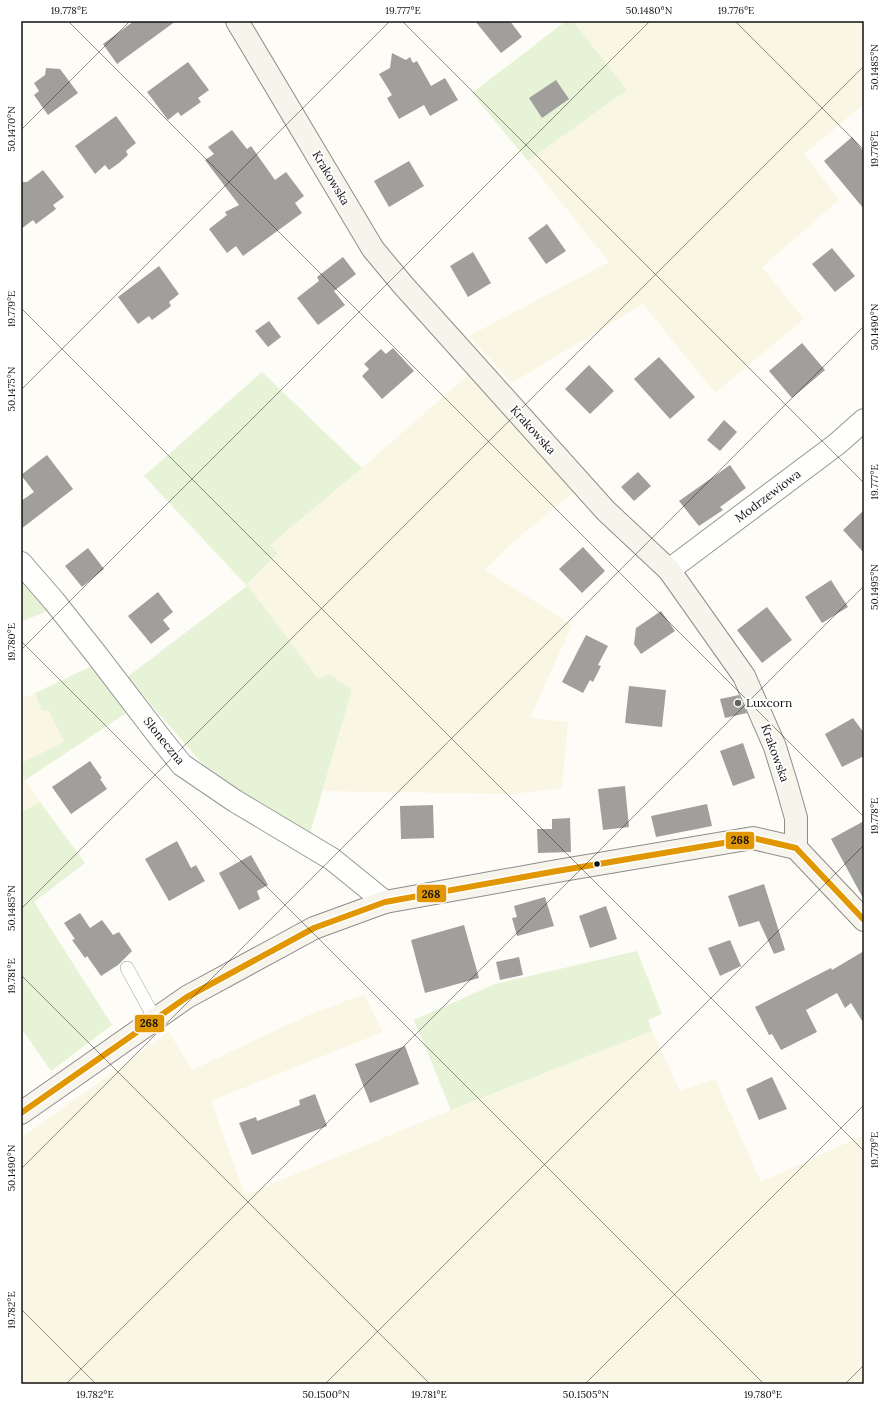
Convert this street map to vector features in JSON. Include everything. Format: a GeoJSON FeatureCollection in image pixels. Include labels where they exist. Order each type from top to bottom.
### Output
{"type":"FeatureCollection","features":[{"type":"Feature","properties":{"kind":"street","name":"Krakowska"},"geometry":{"type":"LineString","coordinates":[[237,21],[373,249],[403,285],[606,511],[670,570],[744,676],[775,747],[787,786],[796,818],[796,848]]}},
{"type":"Feature","properties":{"kind":"street","name":"Modrzewiowa"},"geometry":{"type":"LineString","coordinates":[[670,570],[837,444],[864,420]]}},
{"type":"Feature","properties":{"kind":"street","name":"Słoneczna"},"geometry":{"type":"LineString","coordinates":[[21,563],[54,601],[182,765],[235,801],[332,859],[385,902]]}},
{"type":"Feature","properties":{"kind":"street"},"geometry":{"type":"LineString","coordinates":[[21,1113],[187,997],[314,928],[385,902],[753,838],[796,848],[864,920]]}},
{"type":"Feature","properties":{"kind":"lane"},"geometry":{"type":"LineString","coordinates":[[127,968],[155,1019]]}},
{"type":"Feature","properties":{"kind":"shaded area"},"geometry":{"type":"Polygon","coordinates":[[[573,21],[864,21],[864,104],[804,154],[839,200],[762,267],[804,319],[715,393],[643,304],[512,383],[469,336],[609,262],[528,161],[627,90],[573,21]]]}},
{"type":"Feature","properties":{"kind":"shaded area"},"geometry":{"type":"Polygon","coordinates":[[[469,374],[576,490],[511,544],[485,570],[572,625],[530,718],[568,722],[562,788],[513,794],[323,791],[352,690],[318,679],[247,586],[278,553],[270,545],[362,468],[469,374]]]}},
{"type":"Feature","properties":{"kind":"shaded area"},"geometry":{"type":"Polygon","coordinates":[[[35,693],[42,711],[48,709],[65,742],[21,763],[21,699],[35,693]]]}},
{"type":"Feature","properties":{"kind":"shaded area"},"geometry":{"type":"Polygon","coordinates":[[[21,774],[40,802],[21,812],[21,774]]]}},
{"type":"Feature","properties":{"kind":"shaded area"},"geometry":{"type":"Polygon","coordinates":[[[364,994],[383,1032],[211,1101],[245,1195],[451,1110],[652,1031],[680,1091],[715,1079],[761,1182],[864,1135],[864,1384],[21,1384],[21,1138],[169,1032],[192,1070],[302,1018],[364,994]]]}},
{"type":"Feature","properties":{"kind":"green space"},"geometry":{"type":"Polygon","coordinates":[[[566,21],[573,21],[627,90],[528,161],[472,93],[566,21]]]}},
{"type":"Feature","properties":{"kind":"green space"},"geometry":{"type":"Polygon","coordinates":[[[262,372],[362,468],[270,545],[278,553],[247,585],[318,679],[330,674],[352,690],[309,837],[205,767],[127,677],[247,586],[144,476],[262,372]]]}},
{"type":"Feature","properties":{"kind":"green space"},"geometry":{"type":"Polygon","coordinates":[[[21,579],[47,611],[21,622],[21,579]]]}},
{"type":"Feature","properties":{"kind":"green space"},"geometry":{"type":"Polygon","coordinates":[[[94,665],[128,712],[25,780],[21,774],[21,763],[64,742],[48,710],[42,711],[35,693],[94,665]]]}},
{"type":"Feature","properties":{"kind":"green space"},"geometry":{"type":"Polygon","coordinates":[[[40,802],[85,863],[34,902],[112,1025],[51,1071],[21,1028],[21,812],[40,802]]]}},
{"type":"Feature","properties":{"kind":"green space"},"geometry":{"type":"Polygon","coordinates":[[[637,951],[662,1014],[648,1020],[652,1031],[451,1110],[414,1020],[495,984],[637,951]]]}},
{"type":"Feature","properties":{"kind":"building"},"geometry":{"type":"Polygon","coordinates":[[[134,21],[176,21],[117,64],[103,44],[134,21]]]}},
{"type":"Feature","properties":{"kind":"building"},"geometry":{"type":"Polygon","coordinates":[[[475,21],[510,21],[522,37],[501,53],[475,21]]]}},
{"type":"Feature","properties":{"kind":"building"},"geometry":{"type":"Polygon","coordinates":[[[392,53],[406,60],[410,57],[413,63],[417,61],[431,86],[445,78],[458,100],[430,116],[424,105],[399,119],[387,98],[392,95],[379,74],[390,68],[392,53]]]}},
{"type":"Feature","properties":{"kind":"building"},"geometry":{"type":"Polygon","coordinates":[[[188,62],[209,90],[198,98],[201,102],[181,116],[178,112],[168,120],[147,92],[188,62]]]}},
{"type":"Feature","properties":{"kind":"building"},"geometry":{"type":"Polygon","coordinates":[[[46,68],[60,69],[78,93],[48,115],[34,95],[39,91],[34,83],[45,75],[46,68]]]}},
{"type":"Feature","properties":{"kind":"building"},"geometry":{"type":"Polygon","coordinates":[[[556,80],[569,99],[542,118],[529,98],[556,80]]]}},
{"type":"Feature","properties":{"kind":"building"},"geometry":{"type":"Polygon","coordinates":[[[116,116],[136,143],[126,151],[128,155],[119,163],[109,170],[105,165],[95,174],[75,146],[116,116]]]}},
{"type":"Feature","properties":{"kind":"building"},"geometry":{"type":"Polygon","coordinates":[[[232,130],[247,149],[251,146],[275,180],[286,172],[304,196],[295,203],[302,213],[243,256],[236,246],[227,253],[209,229],[227,215],[225,212],[239,205],[205,160],[214,154],[208,147],[232,130]]]}},
{"type":"Feature","properties":{"kind":"building"},"geometry":{"type":"Polygon","coordinates":[[[852,137],[864,152],[864,209],[824,161],[852,137]]]}},
{"type":"Feature","properties":{"kind":"building"},"geometry":{"type":"Polygon","coordinates":[[[409,161],[424,186],[389,207],[374,181],[409,161]]]}},
{"type":"Feature","properties":{"kind":"building"},"geometry":{"type":"Polygon","coordinates":[[[43,170],[64,197],[53,205],[56,209],[36,224],[33,220],[21,229],[21,182],[27,182],[43,170]]]}},
{"type":"Feature","properties":{"kind":"building"},"geometry":{"type":"Polygon","coordinates":[[[547,224],[566,251],[546,264],[528,238],[547,224]]]}},
{"type":"Feature","properties":{"kind":"building"},"geometry":{"type":"Polygon","coordinates":[[[832,248],[855,276],[835,292],[812,264],[832,248]]]}},
{"type":"Feature","properties":{"kind":"building"},"geometry":{"type":"Polygon","coordinates":[[[473,252],[491,283],[468,297],[450,266],[473,252]]]}},
{"type":"Feature","properties":{"kind":"building"},"geometry":{"type":"Polygon","coordinates":[[[343,257],[356,274],[334,291],[345,305],[318,325],[297,298],[319,281],[317,277],[343,257]]]}},
{"type":"Feature","properties":{"kind":"building"},"geometry":{"type":"Polygon","coordinates":[[[159,266],[179,294],[169,302],[171,306],[152,320],[149,316],[138,324],[118,297],[159,266]]]}},
{"type":"Feature","properties":{"kind":"building"},"geometry":{"type":"Polygon","coordinates":[[[269,321],[281,337],[268,347],[255,331],[269,321]]]}},
{"type":"Feature","properties":{"kind":"building"},"geometry":{"type":"Polygon","coordinates":[[[802,343],[825,370],[792,398],[769,371],[802,343]]]}},
{"type":"Feature","properties":{"kind":"building"},"geometry":{"type":"Polygon","coordinates":[[[393,348],[414,371],[382,399],[362,376],[369,369],[364,364],[381,349],[386,354],[393,348]]]}},
{"type":"Feature","properties":{"kind":"building"},"geometry":{"type":"Polygon","coordinates":[[[659,357],[695,397],[670,419],[634,379],[659,357]]]}},
{"type":"Feature","properties":{"kind":"building"},"geometry":{"type":"Polygon","coordinates":[[[589,365],[614,391],[590,414],[565,389],[589,365]]]}},
{"type":"Feature","properties":{"kind":"building"},"geometry":{"type":"Polygon","coordinates":[[[724,420],[737,432],[720,451],[707,440],[724,420]]]}},
{"type":"Feature","properties":{"kind":"building"},"geometry":{"type":"Polygon","coordinates":[[[47,455],[73,489],[21,529],[21,501],[34,492],[21,475],[47,455]]]}},
{"type":"Feature","properties":{"kind":"building"},"geometry":{"type":"Polygon","coordinates":[[[730,465],[746,488],[720,507],[723,510],[699,526],[679,501],[730,465]]]}},
{"type":"Feature","properties":{"kind":"building"},"geometry":{"type":"Polygon","coordinates":[[[638,472],[651,486],[634,501],[621,487],[638,472]]]}},
{"type":"Feature","properties":{"kind":"building"},"geometry":{"type":"Polygon","coordinates":[[[864,510],[864,553],[843,530],[864,510]]]}},
{"type":"Feature","properties":{"kind":"building"},"geometry":{"type":"Polygon","coordinates":[[[583,547],[605,571],[582,593],[559,569],[583,547]]]}},
{"type":"Feature","properties":{"kind":"building"},"geometry":{"type":"Polygon","coordinates":[[[88,548],[104,569],[82,587],[65,566],[88,548]]]}},
{"type":"Feature","properties":{"kind":"building"},"geometry":{"type":"Polygon","coordinates":[[[831,580],[848,607],[822,623],[805,597],[831,580]]]}},
{"type":"Feature","properties":{"kind":"building"},"geometry":{"type":"Polygon","coordinates":[[[158,592],[173,612],[163,620],[170,629],[151,644],[128,616],[158,592]]]}},
{"type":"Feature","properties":{"kind":"building"},"geometry":{"type":"Polygon","coordinates":[[[767,607],[792,640],[762,663],[737,630],[767,607]]]}},
{"type":"Feature","properties":{"kind":"building"},"geometry":{"type":"Polygon","coordinates":[[[661,611],[675,631],[641,654],[634,644],[636,628],[661,611]]]}},
{"type":"Feature","properties":{"kind":"building"},"geometry":{"type":"Polygon","coordinates":[[[586,635],[608,646],[598,665],[601,666],[593,682],[590,680],[583,693],[562,682],[586,635]]]}},
{"type":"Feature","properties":{"kind":"building"},"geometry":{"type":"Polygon","coordinates":[[[629,686],[666,690],[662,727],[625,723],[629,686]]]}},
{"type":"Feature","properties":{"kind":"building"},"geometry":{"type":"Polygon","coordinates":[[[739,695],[747,713],[725,718],[720,699],[739,695]]]}},
{"type":"Feature","properties":{"kind":"building"},"geometry":{"type":"Polygon","coordinates":[[[853,718],[864,733],[864,756],[842,767],[825,734],[853,718]]]}},
{"type":"Feature","properties":{"kind":"building"},"geometry":{"type":"Polygon","coordinates":[[[743,743],[755,778],[733,786],[720,751],[743,743]]]}},
{"type":"Feature","properties":{"kind":"building"},"geometry":{"type":"Polygon","coordinates":[[[90,761],[102,778],[100,779],[107,789],[71,814],[52,787],[90,761]]]}},
{"type":"Feature","properties":{"kind":"building"},"geometry":{"type":"Polygon","coordinates":[[[625,786],[629,827],[603,830],[598,789],[625,786]]]}},
{"type":"Feature","properties":{"kind":"building"},"geometry":{"type":"Polygon","coordinates":[[[707,804],[712,826],[656,837],[651,816],[707,804]]]}},
{"type":"Feature","properties":{"kind":"building"},"geometry":{"type":"Polygon","coordinates":[[[433,805],[434,838],[401,839],[400,806],[433,805]]]}},
{"type":"Feature","properties":{"kind":"building"},"geometry":{"type":"Polygon","coordinates":[[[570,818],[571,852],[538,853],[537,829],[552,829],[552,819],[570,818]]]}},
{"type":"Feature","properties":{"kind":"building"},"geometry":{"type":"Polygon","coordinates":[[[864,821],[864,900],[831,839],[864,821]]]}},
{"type":"Feature","properties":{"kind":"building"},"geometry":{"type":"Polygon","coordinates":[[[177,841],[191,868],[196,865],[205,881],[169,901],[145,859],[177,841]]]}},
{"type":"Feature","properties":{"kind":"building"},"geometry":{"type":"Polygon","coordinates":[[[251,855],[268,885],[257,891],[260,899],[239,910],[219,873],[251,855]]]}},
{"type":"Feature","properties":{"kind":"building"},"geometry":{"type":"Polygon","coordinates":[[[764,884],[785,950],[774,954],[759,921],[739,927],[728,896],[764,884]]]}},
{"type":"Feature","properties":{"kind":"building"},"geometry":{"type":"Polygon","coordinates":[[[545,897],[554,926],[517,936],[512,918],[517,917],[514,906],[545,897]]]}},
{"type":"Feature","properties":{"kind":"building"},"geometry":{"type":"Polygon","coordinates":[[[606,906],[617,939],[590,948],[579,916],[606,906]]]}},
{"type":"Feature","properties":{"kind":"building"},"geometry":{"type":"Polygon","coordinates":[[[80,913],[90,928],[102,920],[113,935],[119,932],[132,951],[118,965],[101,976],[87,956],[85,958],[72,940],[75,939],[64,923],[80,913]]]}},
{"type":"Feature","properties":{"kind":"building"},"geometry":{"type":"Polygon","coordinates":[[[464,925],[479,978],[425,993],[411,940],[464,925]]]}},
{"type":"Feature","properties":{"kind":"building"},"geometry":{"type":"Polygon","coordinates":[[[730,940],[741,966],[720,976],[708,948],[730,940]]]}},
{"type":"Feature","properties":{"kind":"building"},"geometry":{"type":"Polygon","coordinates":[[[864,951],[864,1024],[851,1003],[845,1008],[837,993],[806,1010],[817,1032],[781,1050],[772,1034],[769,1035],[755,1007],[831,968],[832,970],[864,951]]]}},
{"type":"Feature","properties":{"kind":"building"},"geometry":{"type":"Polygon","coordinates":[[[519,957],[523,975],[500,980],[496,962],[519,957]]]}},
{"type":"Feature","properties":{"kind":"building"},"geometry":{"type":"Polygon","coordinates":[[[405,1046],[419,1084],[370,1103],[355,1064],[405,1046]]]}},
{"type":"Feature","properties":{"kind":"building"},"geometry":{"type":"Polygon","coordinates":[[[772,1077],[787,1109],[759,1120],[746,1089],[772,1077]]]}},
{"type":"Feature","properties":{"kind":"building"},"geometry":{"type":"Polygon","coordinates":[[[315,1094],[327,1126],[252,1155],[239,1123],[256,1117],[257,1121],[300,1105],[299,1100],[315,1094]]]}},
{"type":"Feature","properties":{"kind":"transit line","name":"268"},"geometry":{"type":"LineString","coordinates":[[21,1113],[187,997],[314,928],[385,902],[753,838],[796,848],[864,920]]}},
{"type":"Feature","properties":{"kind":"place","name":"Luxcorn"},"geometry":{"type":"Point","coordinates":[738,703]}}]}
